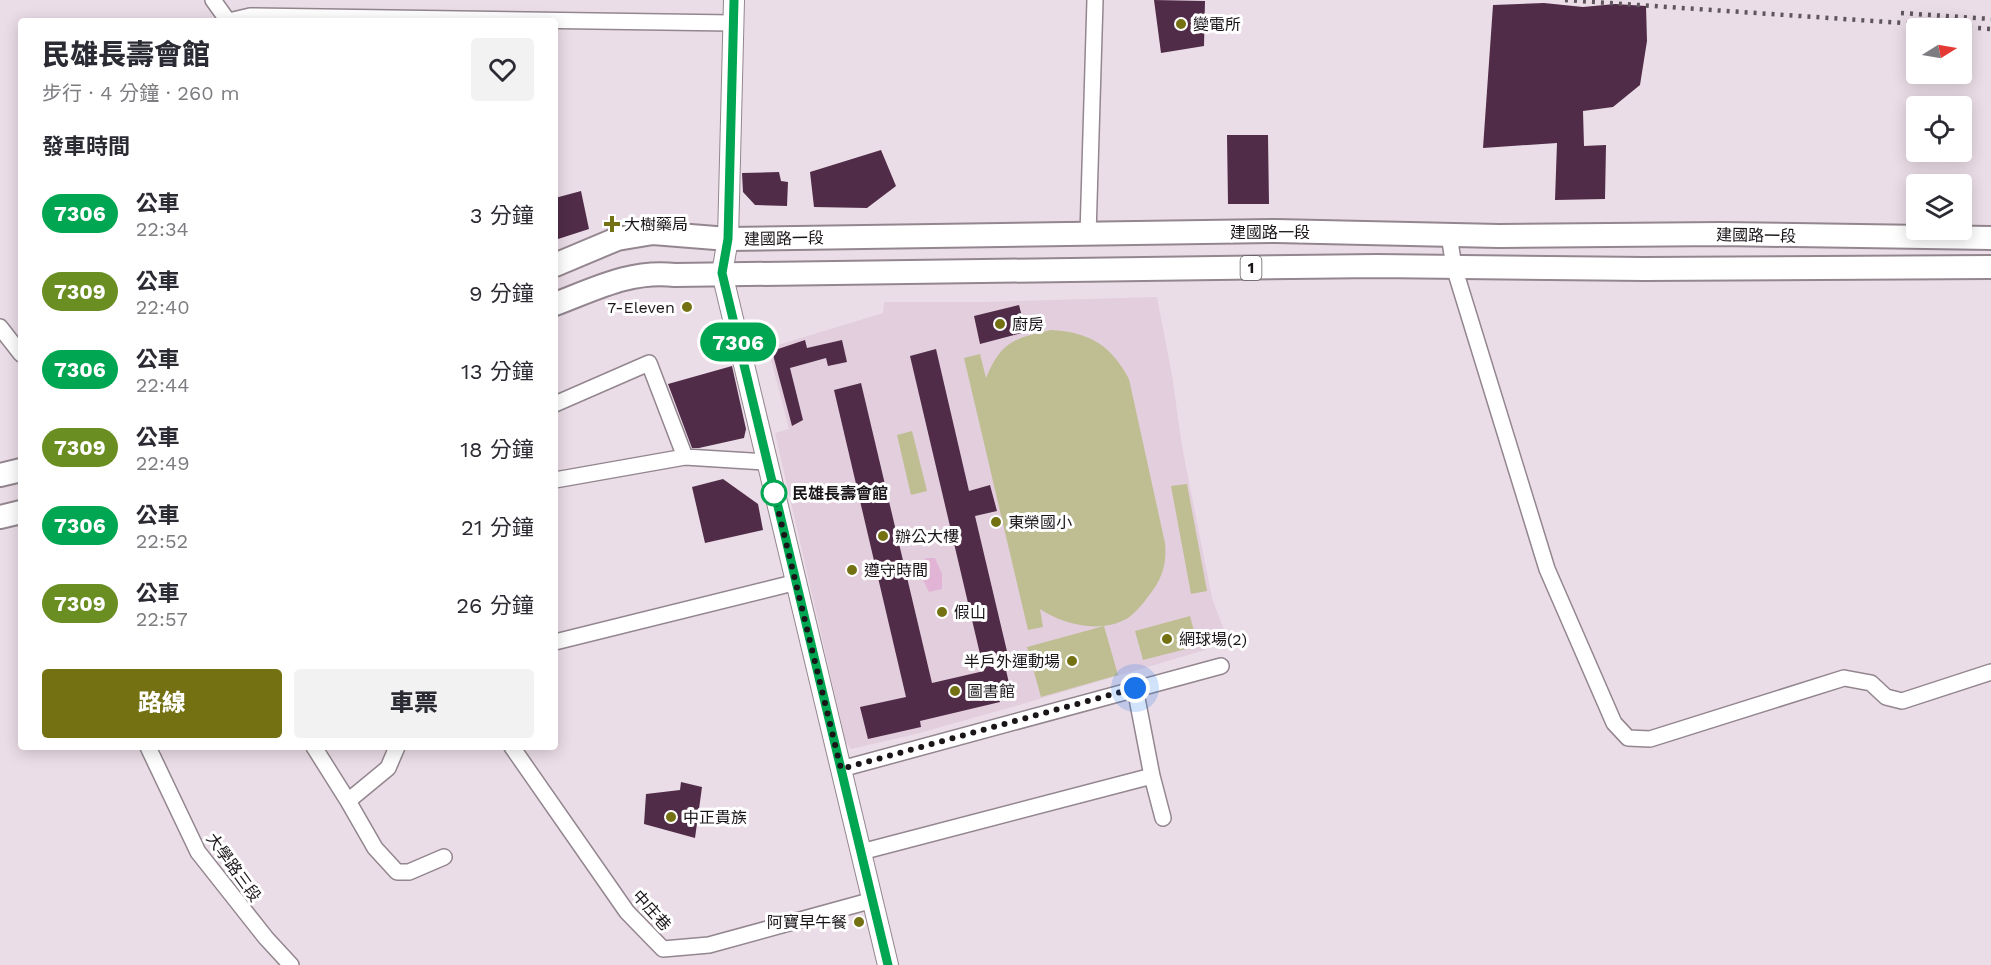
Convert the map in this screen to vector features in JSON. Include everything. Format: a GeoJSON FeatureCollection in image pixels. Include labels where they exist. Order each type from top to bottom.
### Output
{"type":"FeatureCollection","features":[{"type":"Feature","properties":{"kind":"main road","name":"建國路一段"},"geometry":{"type":"LineString","coordinates":[[558,264],[617,239],[653,233],[728,239],[1276,231],[1449,235],[1721,234],[1991,238]]}},
{"type":"Feature","properties":{"kind":"main road","name":"建國路一段"},"geometry":{"type":"LineString","coordinates":[[558,303],[595,287],[655,273],[675,275],[1377,266],[1872,269],[1991,267]]}},
{"type":"Feature","properties":{"kind":"main road"},"geometry":{"type":"LineString","coordinates":[[0,475],[18,471]]}},
{"type":"Feature","properties":{"kind":"main road"},"geometry":{"type":"LineString","coordinates":[[0,517],[18,513]]}},
{"type":"Feature","properties":{"kind":"street"},"geometry":{"type":"LineString","coordinates":[[213,0],[227,18]]}},
{"type":"Feature","properties":{"kind":"street"},"geometry":{"type":"LineString","coordinates":[[734,0],[728,239],[722,273],[888,965]]}},
{"type":"Feature","properties":{"kind":"street"},"geometry":{"type":"LineString","coordinates":[[1088,235],[1095,0]]}},
{"type":"Feature","properties":{"kind":"street"},"geometry":{"type":"LineString","coordinates":[[242,18],[250,16],[366,18]]}},
{"type":"Feature","properties":{"kind":"street"},"geometry":{"type":"LineString","coordinates":[[558,21],[732,23]]}},
{"type":"Feature","properties":{"kind":"street"},"geometry":{"type":"LineString","coordinates":[[1449,235],[1454,267],[1547,569],[1614,723],[1628,738],[1650,739],[1844,678],[1871,683],[1886,697],[1902,701],[1991,672]]}},
{"type":"Feature","properties":{"kind":"street"},"geometry":{"type":"LineString","coordinates":[[0,327],[18,350]]}},
{"type":"Feature","properties":{"kind":"street"},"geometry":{"type":"LineString","coordinates":[[558,403],[649,363],[685,458]]}},
{"type":"Feature","properties":{"kind":"street"},"geometry":{"type":"LineString","coordinates":[[558,479],[685,458],[766,462]]}},
{"type":"Feature","properties":{"kind":"street"},"geometry":{"type":"LineString","coordinates":[[558,641],[797,582]]}},
{"type":"Feature","properties":{"kind":"street"},"geometry":{"type":"LineString","coordinates":[[841,769],[1221,666]]}},
{"type":"Feature","properties":{"kind":"street"},"geometry":{"type":"LineString","coordinates":[[1135,688],[1152,776],[1163,818]]}},
{"type":"Feature","properties":{"kind":"street","name":"大學路三段"},"geometry":{"type":"LineString","coordinates":[[149,750],[198,852],[266,938],[291,965]]}},
{"type":"Feature","properties":{"kind":"street"},"geometry":{"type":"LineString","coordinates":[[316,750],[375,848],[397,872],[408,872],[444,857]]}},
{"type":"Feature","properties":{"kind":"street"},"geometry":{"type":"LineString","coordinates":[[348,801],[388,768],[396,750]]}},
{"type":"Feature","properties":{"kind":"street","name":"中庄巷"},"geometry":{"type":"LineString","coordinates":[[515,750],[627,912],[663,949],[709,945],[873,900]]}},
{"type":"Feature","properties":{"kind":"street"},"geometry":{"type":"LineString","coordinates":[[861,852],[1152,776]]}},
{"type":"Feature","properties":{"kind":"shaded area","name":"東榮國小"},"geometry":{"type":"Polygon","coordinates":[[[1157,297],[1172,375],[1182,446],[1212,598],[1226,635],[1205,650],[916,734],[851,749],[846,743],[775,433],[789,429],[768,348],[883,313],[884,302],[1157,297]]]}},
{"type":"Feature","properties":{"kind":"shaded area"},"geometry":{"type":"Polygon","coordinates":[[[926,558],[935,558],[942,574],[942,589],[929,592],[922,578],[921,565],[926,558]]]}},
{"type":"Feature","properties":{"kind":"green space"},"geometry":{"type":"Polygon","coordinates":[[[1051,330],[1077,334],[1098,342],[1115,357],[1129,379],[1165,543],[1162,572],[1156,585],[1133,614],[1106,626],[1083,626],[1071,623],[1040,609],[1043,627],[1028,630],[964,358],[980,354],[986,378],[1003,349],[1018,339],[1051,330]]]}},
{"type":"Feature","properties":{"kind":"green space"},"geometry":{"type":"Polygon","coordinates":[[[912,431],[927,491],[911,495],[897,435],[912,431]]]}},
{"type":"Feature","properties":{"kind":"green space"},"geometry":{"type":"Polygon","coordinates":[[[1187,484],[1207,591],[1191,594],[1171,486],[1187,484]]]}},
{"type":"Feature","properties":{"kind":"green space","name":"網球場(2)"},"geometry":{"type":"Polygon","coordinates":[[[1190,616],[1198,646],[1143,660],[1135,631],[1190,616]]]}},
{"type":"Feature","properties":{"kind":"green space","name":"半戶外運動場"},"geometry":{"type":"Polygon","coordinates":[[[1104,626],[1118,675],[1041,697],[1027,647],[1104,626]]]}},
{"type":"Feature","properties":{"kind":"building","name":"變電所"},"geometry":{"type":"Polygon","coordinates":[[[1154,0],[1205,1],[1204,46],[1161,53],[1154,0]]]}},
{"type":"Feature","properties":{"kind":"building"},"geometry":{"type":"Polygon","coordinates":[[[1544,3],[1583,7],[1615,4],[1646,6],[1647,41],[1640,85],[1613,107],[1583,111],[1584,146],[1606,145],[1605,199],[1555,200],[1557,143],[1483,148],[1493,5],[1544,3]]]}},
{"type":"Feature","properties":{"kind":"building"},"geometry":{"type":"Polygon","coordinates":[[[1227,135],[1268,135],[1269,204],[1228,204],[1227,135]]]}},
{"type":"Feature","properties":{"kind":"building"},"geometry":{"type":"Polygon","coordinates":[[[881,150],[896,186],[867,208],[814,207],[810,172],[881,150]]]}},
{"type":"Feature","properties":{"kind":"building"},"geometry":{"type":"Polygon","coordinates":[[[779,172],[781,181],[788,182],[787,206],[755,205],[743,192],[742,173],[779,172]]]}},
{"type":"Feature","properties":{"kind":"building"},"geometry":{"type":"Polygon","coordinates":[[[581,191],[589,229],[558,239],[558,197],[581,191]]]}},
{"type":"Feature","properties":{"kind":"building","name":"廚房"},"geometry":{"type":"Polygon","coordinates":[[[1019,305],[1026,332],[980,344],[974,316],[1019,305]]]}},
{"type":"Feature","properties":{"kind":"building"},"geometry":{"type":"Polygon","coordinates":[[[805,340],[807,348],[842,340],[847,362],[828,366],[826,358],[790,368],[803,420],[792,426],[772,351],[805,340]]]}},
{"type":"Feature","properties":{"kind":"building"},"geometry":{"type":"Polygon","coordinates":[[[936,349],[969,491],[990,485],[997,511],[975,516],[1010,664],[1005,666],[1009,683],[997,686],[1000,702],[920,721],[921,727],[868,739],[860,707],[906,697],[834,390],[861,383],[932,683],[984,671],[910,356],[936,349]]]}},
{"type":"Feature","properties":{"kind":"building"},"geometry":{"type":"Polygon","coordinates":[[[732,366],[746,429],[744,438],[692,448],[668,384],[732,366]]]}},
{"type":"Feature","properties":{"kind":"building","name":"民雄長壽會館"},"geometry":{"type":"Polygon","coordinates":[[[723,479],[758,504],[763,530],[705,543],[692,487],[723,479]]]}},
{"type":"Feature","properties":{"kind":"building","name":"中正貴族"},"geometry":{"type":"Polygon","coordinates":[[[681,782],[702,787],[695,838],[644,824],[646,794],[680,790],[681,782]]]}},
{"type":"Feature","properties":{"kind":"railway"},"geometry":{"type":"LineString","coordinates":[[1565,0],[1991,29]]}},
{"type":"Feature","properties":{"kind":"railway"},"geometry":{"type":"LineString","coordinates":[[1901,13],[1991,19]]}},
{"type":"Feature","properties":{"kind":"bus line","name":"7306"},"geometry":{"type":"LineString","coordinates":[[734,0],[728,239],[722,273],[888,965]]}},
{"type":"Feature","properties":{"kind":"place","name":"變電所"},"geometry":{"type":"Point","coordinates":[1181,24]}},
{"type":"Feature","properties":{"kind":"place","name":"大樹藥局"},"geometry":{"type":"Point","coordinates":[612,224]}},
{"type":"Feature","properties":{"kind":"place","name":"7-Eleven"},"geometry":{"type":"Point","coordinates":[687,307]}},
{"type":"Feature","properties":{"kind":"place","name":"廚房"},"geometry":{"type":"Point","coordinates":[1000,324]}},
{"type":"Feature","properties":{"kind":"place","name":"民雄長壽會館"},"geometry":{"type":"Point","coordinates":[774,493]}},
{"type":"Feature","properties":{"kind":"place","name":"東榮國小"},"geometry":{"type":"Point","coordinates":[996,522]}},
{"type":"Feature","properties":{"kind":"place","name":"辦公大樓"},"geometry":{"type":"Point","coordinates":[883,536]}},
{"type":"Feature","properties":{"kind":"place","name":"遵守時間"},"geometry":{"type":"Point","coordinates":[852,570]}},
{"type":"Feature","properties":{"kind":"place","name":"假山"},"geometry":{"type":"Point","coordinates":[942,612]}},
{"type":"Feature","properties":{"kind":"place","name":"網球場(2)"},"geometry":{"type":"Point","coordinates":[1167,639]}},
{"type":"Feature","properties":{"kind":"place","name":"半戶外運動場"},"geometry":{"type":"Point","coordinates":[1072,661]}},
{"type":"Feature","properties":{"kind":"place","name":"圖書館"},"geometry":{"type":"Point","coordinates":[955,691]}},
{"type":"Feature","properties":{"kind":"place","name":"中正貴族"},"geometry":{"type":"Point","coordinates":[671,817]}},
{"type":"Feature","properties":{"kind":"place","name":"阿寶早午餐"},"geometry":{"type":"Point","coordinates":[859,922]}},
{"type":"Feature","properties":{"kind":"route"},"geometry":{"type":"LineString","coordinates":[[774,493],[841,769],[1135,688]]}}]}
